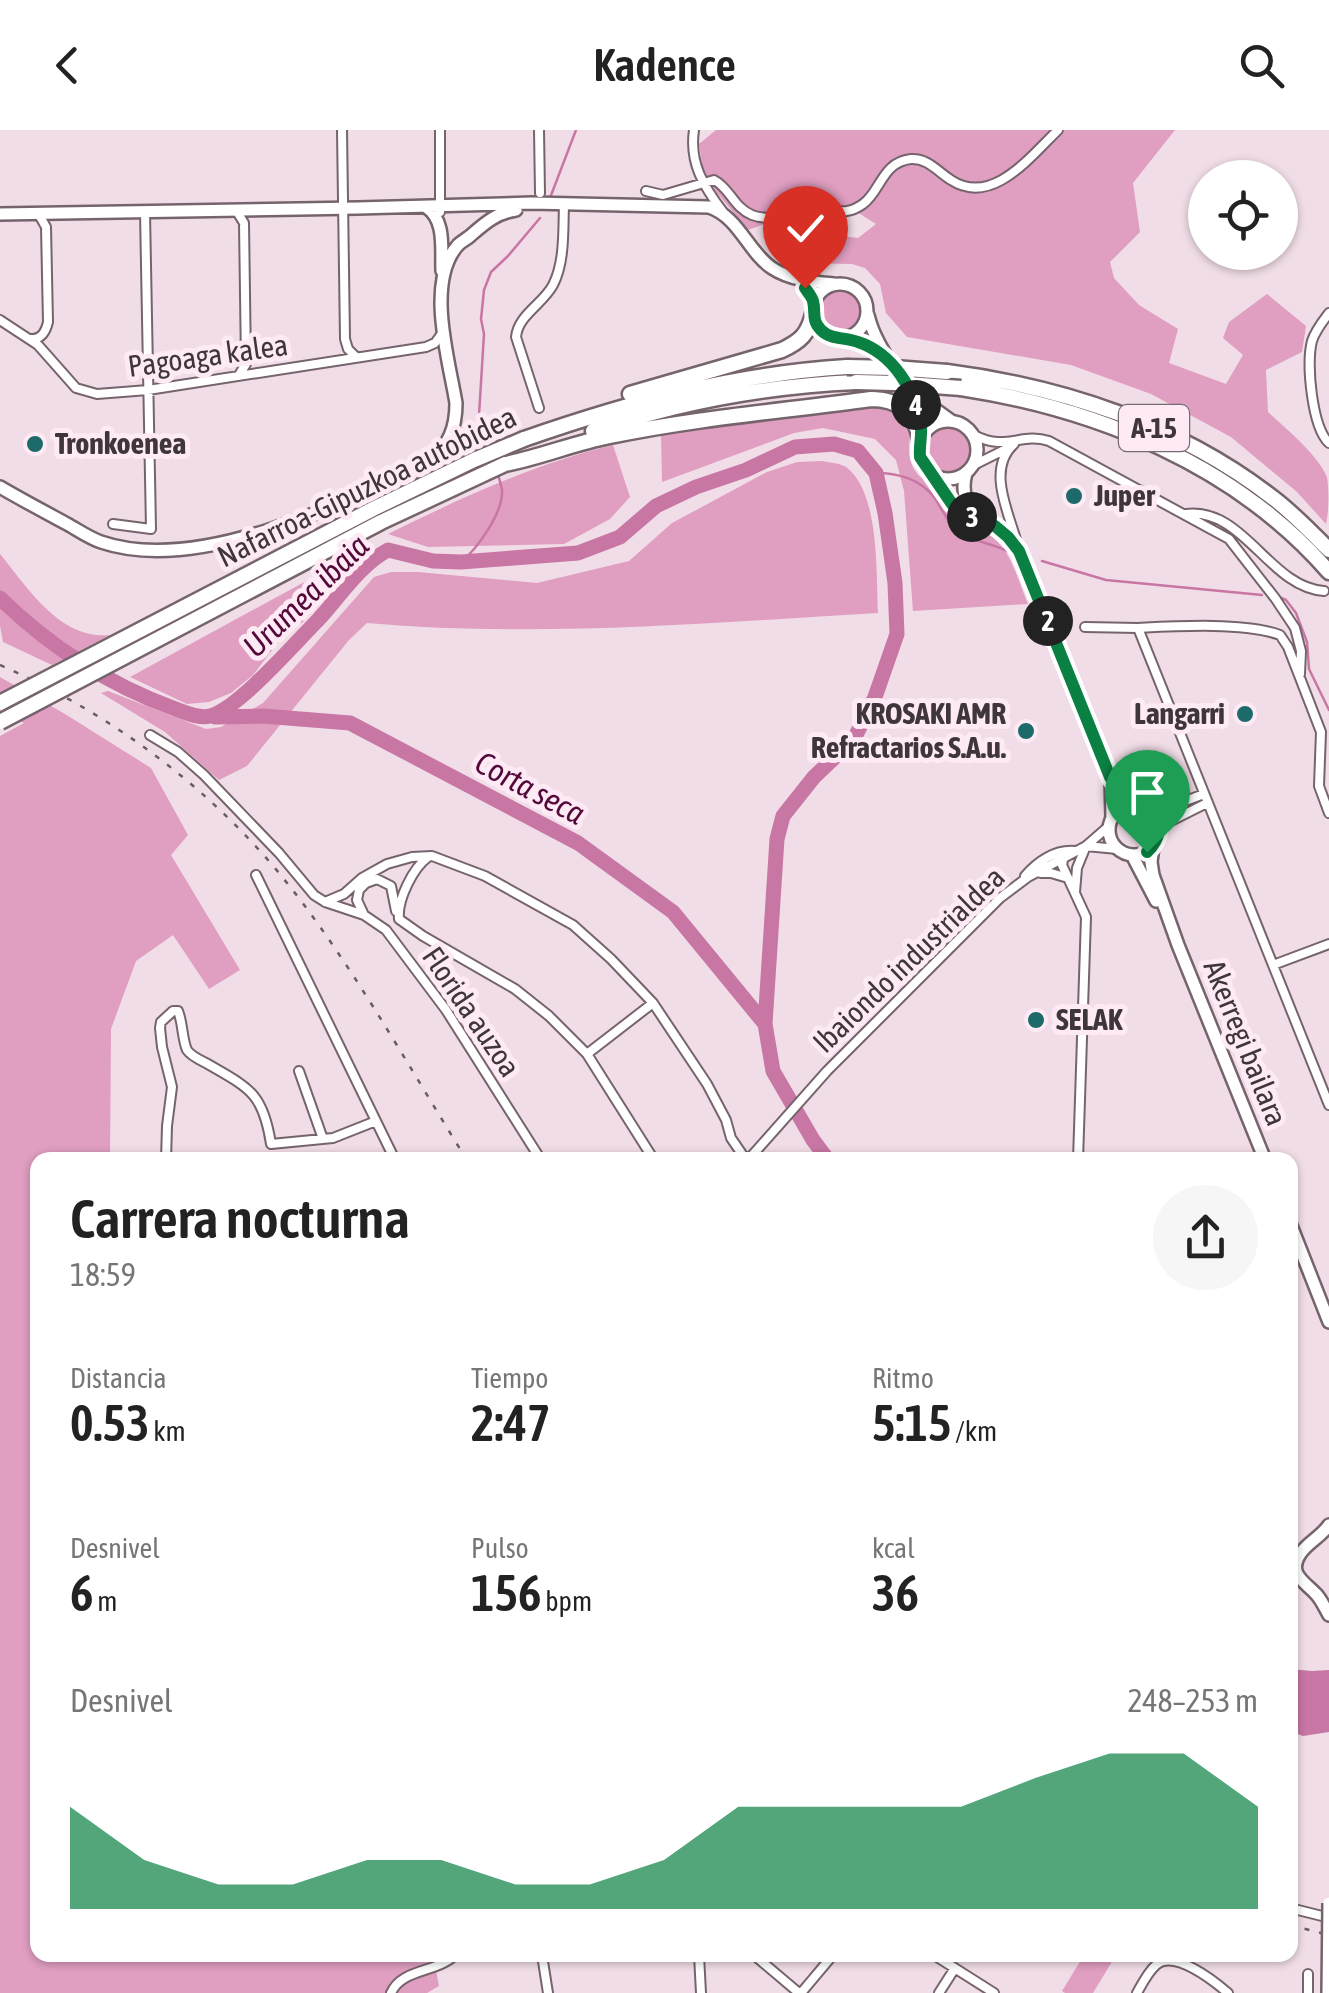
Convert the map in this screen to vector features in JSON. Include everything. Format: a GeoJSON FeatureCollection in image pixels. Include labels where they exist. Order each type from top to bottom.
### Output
{"type":"FeatureCollection","features":[{"type":"Feature","properties":{"kind":"highway"},"geometry":{"type":"LineString","coordinates":[[558,427],[592,408],[636,392],[798,343],[805,336],[813,308]]}},
{"type":"Feature","properties":{"kind":"highway","name":"Nafarroa-Gipuzkoa autobidea"},"geometry":{"type":"LineString","coordinates":[[0,722],[381,522],[504,464],[558,427],[640,401],[734,379],[806,370],[894,368],[1025,385],[1161,430],[1200,450],[1276,500],[1326,561]]}},
{"type":"Feature","properties":{"kind":"highway","name":"Nafarroa-Gipuzkoa autobidea"},"geometry":{"type":"LineString","coordinates":[[0,703],[462,466],[685,406],[773,389],[894,382],[960,388],[1068,412],[1154,444],[1238,491],[1326,561]]}},
{"type":"Feature","properties":{"kind":"highway"},"geometry":{"type":"LineString","coordinates":[[529,450],[647,428],[872,399],[886,400],[906,410],[921,439]]}},
{"type":"Feature","properties":{"kind":"main road"},"geometry":{"type":"LineString","coordinates":[[0,214],[426,207],[441,215],[532,202],[703,205],[725,215],[768,266],[790,276],[857,290],[866,303],[862,326],[843,338]]}},
{"type":"Feature","properties":{"kind":"main road"},"geometry":{"type":"LineString","coordinates":[[442,280],[461,241],[482,224],[505,212],[562,205]]}},
{"type":"Feature","properties":{"kind":"main road"},"geometry":{"type":"LineString","coordinates":[[441,215],[450,241],[461,241]]}},
{"type":"Feature","properties":{"kind":"main road"},"geometry":{"type":"LineString","coordinates":[[0,488],[98,541],[138,551],[176,551],[270,528],[428,461],[451,436],[456,416],[444,332],[441,215]]}},
{"type":"Feature","properties":{"kind":"main road"},"geometry":{"type":"LineString","coordinates":[[790,276],[805,288],[815,322],[826,334],[866,344],[886,357]]}},
{"type":"Feature","properties":{"kind":"main road"},"geometry":{"type":"LineString","coordinates":[[813,308],[822,291],[834,284]]}},
{"type":"Feature","properties":{"kind":"main road"},"geometry":{"type":"LineString","coordinates":[[866,311],[886,357],[908,387],[974,435],[978,452],[964,485],[965,498],[978,519]]}},
{"type":"Feature","properties":{"kind":"main road"},"geometry":{"type":"LineString","coordinates":[[908,387],[918,411],[923,464],[952,504],[1002,532],[1019,551],[1110,777],[1124,796],[1153,813],[1159,834],[1150,862],[1178,945]]}},
{"type":"Feature","properties":{"kind":"main road"},"geometry":{"type":"LineString","coordinates":[[921,439],[937,422],[950,420]]}},
{"type":"Feature","properties":{"kind":"main road"},"geometry":{"type":"LineString","coordinates":[[934,475],[950,479],[969,470]]}},
{"type":"Feature","properties":{"kind":"main road"},"geometry":{"type":"LineString","coordinates":[[1110,777],[1108,834],[1117,848],[1132,855],[1153,847]]}},
{"type":"Feature","properties":{"kind":"main road"},"geometry":{"type":"LineString","coordinates":[[1110,822],[1122,807],[1136,805]]}},
{"type":"Feature","properties":{"kind":"main road"},"geometry":{"type":"LineString","coordinates":[[1132,855],[1178,945]]}},
{"type":"Feature","properties":{"kind":"main road","name":"Akerregi bailara"},"geometry":{"type":"LineString","coordinates":[[1178,945],[1262,1152]]}},
{"type":"Feature","properties":{"kind":"main road"},"geometry":{"type":"LineString","coordinates":[[1298,1243],[1329,1322]]}},
{"type":"Feature","properties":{"kind":"main road"},"geometry":{"type":"LineString","coordinates":[[1298,1554],[1324,1534],[1329,1525]]}},
{"type":"Feature","properties":{"kind":"main road"},"geometry":{"type":"LineString","coordinates":[[1311,1544],[1329,1543]]}},
{"type":"Feature","properties":{"kind":"main road"},"geometry":{"type":"LineString","coordinates":[[1298,1580],[1315,1592],[1329,1614]]}},
{"type":"Feature","properties":{"kind":"main road"},"geometry":{"type":"LineString","coordinates":[[1315,1592],[1329,1592]]}},
{"type":"Feature","properties":{"kind":"main road"},"geometry":{"type":"LineString","coordinates":[[1328,1993],[1329,1903]]}},
{"type":"Feature","properties":{"kind":"street"},"geometry":{"type":"LineString","coordinates":[[342,130],[345,340],[356,357]]}},
{"type":"Feature","properties":{"kind":"street"},"geometry":{"type":"LineString","coordinates":[[440,130],[441,215]]}},
{"type":"Feature","properties":{"kind":"street"},"geometry":{"type":"LineString","coordinates":[[539,130],[540,193]]}},
{"type":"Feature","properties":{"kind":"street"},"geometry":{"type":"LineString","coordinates":[[694,130],[696,166],[703,184],[725,215]]}},
{"type":"Feature","properties":{"kind":"street"},"geometry":{"type":"LineString","coordinates":[[646,191],[662,195],[714,180],[723,184],[742,210],[762,218],[818,208],[850,211],[869,199],[877,184],[899,162],[924,160],[952,182],[979,188],[993,185],[1021,166],[1058,130]]}},
{"type":"Feature","properties":{"kind":"street"},"geometry":{"type":"LineString","coordinates":[[703,184],[703,205]]}},
{"type":"Feature","properties":{"kind":"street"},"geometry":{"type":"LineString","coordinates":[[538,408],[516,337],[517,326],[547,294],[558,274],[562,205]]}},
{"type":"Feature","properties":{"kind":"street"},"geometry":{"type":"LineString","coordinates":[[236,210],[244,223],[246,364],[240,376]]}},
{"type":"Feature","properties":{"kind":"street"},"geometry":{"type":"LineString","coordinates":[[113,524],[151,529],[145,212]]}},
{"type":"Feature","properties":{"kind":"street"},"geometry":{"type":"LineString","coordinates":[[31,339],[40,337],[48,322],[46,227],[38,214]]}},
{"type":"Feature","properties":{"kind":"street"},"geometry":{"type":"LineString","coordinates":[[1329,313],[1312,338],[1310,360],[1318,426],[1329,443]]}},
{"type":"Feature","properties":{"kind":"street","name":"Pagoaga kalea"},"geometry":{"type":"LineString","coordinates":[[0,320],[31,339],[76,388],[97,394],[148,390],[426,347],[444,332]]}},
{"type":"Feature","properties":{"kind":"street"},"geometry":{"type":"LineString","coordinates":[[974,435],[995,443],[1014,444]]}},
{"type":"Feature","properties":{"kind":"street"},"geometry":{"type":"LineString","coordinates":[[969,470],[1014,444],[1032,438],[1048,441],[1228,538],[1295,628],[1302,651],[1300,679]]}},
{"type":"Feature","properties":{"kind":"street"},"geometry":{"type":"LineString","coordinates":[[1014,444],[1002,458],[1000,479],[1019,551]]}},
{"type":"Feature","properties":{"kind":"street"},"geometry":{"type":"LineString","coordinates":[[1186,514],[1199,513],[1234,528],[1296,582],[1324,591]]}},
{"type":"Feature","properties":{"kind":"street"},"geometry":{"type":"LineString","coordinates":[[1085,627],[1187,627],[1268,631],[1280,636],[1288,646],[1325,741],[1319,786],[1329,813]]}},
{"type":"Feature","properties":{"kind":"street"},"geometry":{"type":"LineString","coordinates":[[1138,628],[1329,1106]]}},
{"type":"Feature","properties":{"kind":"street"},"geometry":{"type":"LineString","coordinates":[[150,736],[178,752],[204,775],[308,889],[325,902],[334,900],[386,864],[412,856],[432,856],[485,876],[573,926],[652,1003],[707,1084],[742,1152]]}},
{"type":"Feature","properties":{"kind":"street"},"geometry":{"type":"LineString","coordinates":[[1159,827],[1194,812],[1206,799]]}},
{"type":"Feature","properties":{"kind":"street"},"geometry":{"type":"LineString","coordinates":[[1153,813],[1206,799]]}},
{"type":"Feature","properties":{"kind":"street"},"geometry":{"type":"LineString","coordinates":[[1194,812],[1215,822]]}},
{"type":"Feature","properties":{"kind":"street"},"geometry":{"type":"LineString","coordinates":[[1022,880],[1033,866],[1049,857],[1086,846],[1110,822]]}},
{"type":"Feature","properties":{"kind":"street"},"geometry":{"type":"LineString","coordinates":[[1086,846],[1117,848]]}},
{"type":"Feature","properties":{"kind":"street"},"geometry":{"type":"LineString","coordinates":[[1075,892],[1077,868],[1086,846]]}},
{"type":"Feature","properties":{"kind":"street","name":"Ibaiondo industrialdea"},"geometry":{"type":"LineString","coordinates":[[754,1152],[816,1083],[992,907],[1022,880],[1075,851]]}},
{"type":"Feature","properties":{"kind":"street"},"geometry":{"type":"LineString","coordinates":[[399,919],[400,904],[419,865],[432,856]]}},
{"type":"Feature","properties":{"kind":"street"},"geometry":{"type":"LineString","coordinates":[[1049,857],[1063,860]]}},
{"type":"Feature","properties":{"kind":"street"},"geometry":{"type":"LineString","coordinates":[[1063,860],[1075,892]]}},
{"type":"Feature","properties":{"kind":"street"},"geometry":{"type":"LineString","coordinates":[[1063,860],[1062,866],[1086,917],[1078,1152]]}},
{"type":"Feature","properties":{"kind":"street","name":"Ibaiondo industrialdea"},"geometry":{"type":"LineString","coordinates":[[1036,873],[1068,878]]}},
{"type":"Feature","properties":{"kind":"street"},"geometry":{"type":"LineString","coordinates":[[256,874],[391,1152]]}},
{"type":"Feature","properties":{"kind":"street"},"geometry":{"type":"LineString","coordinates":[[364,915],[357,900],[358,890],[372,880],[382,880],[391,886],[399,919],[515,990],[548,1016],[587,1054],[649,1152]]}},
{"type":"Feature","properties":{"kind":"street"},"geometry":{"type":"LineString","coordinates":[[346,907],[349,889]]}},
{"type":"Feature","properties":{"kind":"street"},"geometry":{"type":"LineString","coordinates":[[346,907],[357,900]]}},
{"type":"Feature","properties":{"kind":"street","name":"Florida auzoa"},"geometry":{"type":"LineString","coordinates":[[325,902],[364,915],[392,936],[446,1010],[536,1152]]}},
{"type":"Feature","properties":{"kind":"street"},"geometry":{"type":"LineString","coordinates":[[1273,965],[1329,944]]}},
{"type":"Feature","properties":{"kind":"street"},"geometry":{"type":"LineString","coordinates":[[587,1054],[652,1003]]}},
{"type":"Feature","properties":{"kind":"street"},"geometry":{"type":"LineString","coordinates":[[166,1152],[172,1087],[160,1028],[173,1011],[181,1017],[187,1049],[193,1056],[236,1080],[262,1104],[271,1144],[333,1138],[376,1121]]}},
{"type":"Feature","properties":{"kind":"street"},"geometry":{"type":"LineString","coordinates":[[298,1070],[322,1139]]}},
{"type":"Feature","properties":{"kind":"street"},"geometry":{"type":"LineString","coordinates":[[1298,1910],[1322,1916]]}},
{"type":"Feature","properties":{"kind":"street"},"geometry":{"type":"LineString","coordinates":[[391,1993],[395,1984],[406,1977],[448,1962]]}},
{"type":"Feature","properties":{"kind":"street"},"geometry":{"type":"LineString","coordinates":[[543,1962],[548,1993]]}},
{"type":"Feature","properties":{"kind":"street"},"geometry":{"type":"LineString","coordinates":[[699,1962],[701,1993]]}},
{"type":"Feature","properties":{"kind":"street"},"geometry":{"type":"LineString","coordinates":[[762,1962],[800,1993],[826,1962]]}},
{"type":"Feature","properties":{"kind":"street"},"geometry":{"type":"LineString","coordinates":[[945,1962],[994,1993]]}},
{"type":"Feature","properties":{"kind":"street"},"geometry":{"type":"LineString","coordinates":[[1137,1993],[1154,1966],[1161,1962]]}},
{"type":"Feature","properties":{"kind":"street"},"geometry":{"type":"LineString","coordinates":[[1178,1962],[1228,1993]]}},
{"type":"Feature","properties":{"kind":"street"},"geometry":{"type":"LineString","coordinates":[[939,1993],[955,1968]]}},
{"type":"Feature","properties":{"kind":"street"},"geometry":{"type":"LineString","coordinates":[[1308,1974],[1308,1993]]}},
{"type":"Feature","properties":{"kind":"shaded area"},"geometry":{"type":"Polygon","coordinates":[[[716,130],[1175,130],[1133,183],[1140,232],[1110,262],[1114,278],[1139,305],[1178,329],[1169,363],[1226,384],[1243,355],[1223,338],[1229,322],[1267,294],[1306,326],[1302,352],[1266,370],[1268,412],[1309,451],[1327,477],[1326,524],[1297,492],[1231,437],[1151,394],[1071,365],[907,337],[886,313],[880,284],[865,268],[852,264],[799,263],[818,233],[858,238],[876,224],[849,207],[820,204],[798,208],[748,230],[703,170],[699,144],[716,130]]]}},
{"type":"Feature","properties":{"kind":"shaded area"},"geometry":{"type":"Polygon","coordinates":[[[840,291],[854,297],[860,311],[854,325],[840,331],[826,325],[820,311],[826,297],[840,291]]]}},
{"type":"Feature","properties":{"kind":"shaded area"},"geometry":{"type":"Polygon","coordinates":[[[878,407],[904,417],[916,472],[933,488],[951,517],[988,534],[1003,547],[1028,604],[913,611],[904,491],[896,460],[875,439],[823,428],[794,433],[662,482],[661,434],[878,407]]]}},
{"type":"Feature","properties":{"kind":"shaded area"},"geometry":{"type":"Polygon","coordinates":[[[948,428],[964,434],[970,450],[964,466],[948,472],[932,466],[926,450],[932,434],[948,428]]]}},
{"type":"Feature","properties":{"kind":"shaded area"},"geometry":{"type":"Polygon","coordinates":[[[613,445],[630,497],[610,519],[564,544],[428,547],[388,534],[498,483],[613,445]]]}},
{"type":"Feature","properties":{"kind":"shaded area"},"geometry":{"type":"Polygon","coordinates":[[[823,461],[846,467],[865,495],[874,535],[878,613],[559,629],[367,623],[247,766],[219,780],[165,732],[101,693],[108,691],[206,729],[221,727],[263,703],[374,577],[391,572],[418,572],[537,583],[629,561],[672,523],[767,472],[797,462],[823,461]]]}},
{"type":"Feature","properties":{"kind":"shaded area"},"geometry":{"type":"Polygon","coordinates":[[[0,554],[34,596],[61,621],[92,634],[110,635],[52,665],[3,642],[0,554]]]}},
{"type":"Feature","properties":{"kind":"shaded area"},"geometry":{"type":"Polygon","coordinates":[[[352,556],[314,601],[303,622],[286,632],[253,675],[231,693],[209,702],[187,704],[130,677],[352,556]]]}},
{"type":"Feature","properties":{"kind":"shaded area"},"geometry":{"type":"Polygon","coordinates":[[[0,677],[151,768],[188,835],[171,855],[240,970],[209,989],[173,935],[136,961],[111,1029],[110,1152],[30,1152],[30,1962],[434,1962],[439,1986],[427,1993],[0,1993],[0,736],[24,723],[0,713],[0,677]]]}},
{"type":"Feature","properties":{"kind":"shaded area"},"geometry":{"type":"Polygon","coordinates":[[[1298,1670],[1329,1670],[1329,1732],[1298,1734],[1298,1670]]]}},
{"type":"Feature","properties":{"kind":"shaded area"},"geometry":{"type":"Polygon","coordinates":[[[1080,1962],[1112,1962],[1093,1993],[1062,1991],[1080,1962]]]}},
{"type":"Feature","properties":{"kind":"waterway"},"geometry":{"type":"LineString","coordinates":[[550,198],[576,130]]}},
{"type":"Feature","properties":{"kind":"waterway"},"geometry":{"type":"LineString","coordinates":[[487,449],[480,433],[479,415],[484,290],[491,272],[540,218]]}},
{"type":"Feature","properties":{"kind":"waterway","name":"Urumea ibaia"},"geometry":{"type":"LineString","coordinates":[[0,598],[59,648],[103,676],[149,699],[196,716],[210,716],[250,689],[359,572],[388,550],[433,561],[461,562],[578,553],[620,537],[656,506],[795,447],[834,444],[858,451],[876,473],[885,513],[895,583],[897,634],[875,697],[854,739],[814,777],[783,816],[777,839],[765,1024],[773,1071],[822,1152]]}},
{"type":"Feature","properties":{"kind":"waterway"},"geometry":{"type":"LineString","coordinates":[[876,473],[915,481],[934,497],[957,530],[1009,552]]}},
{"type":"Feature","properties":{"kind":"waterway"},"geometry":{"type":"LineString","coordinates":[[461,562],[494,520],[502,491],[498,475]]}},
{"type":"Feature","properties":{"kind":"waterway"},"geometry":{"type":"LineString","coordinates":[[1042,561],[1106,580],[1262,595]]}},
{"type":"Feature","properties":{"kind":"waterway"},"geometry":{"type":"LineString","coordinates":[[1279,597],[1296,613],[1307,642],[1309,669],[1329,710]]}},
{"type":"Feature","properties":{"kind":"waterway","name":"Corta seca"},"geometry":{"type":"LineString","coordinates":[[215,717],[263,716],[350,723],[578,843],[673,912],[765,1024]]}},
{"type":"Feature","properties":{"kind":"railway"},"geometry":{"type":"LineString","coordinates":[[0,665],[77,704],[148,750],[245,835],[326,936],[462,1152]]}},
{"type":"Feature","properties":{"kind":"railway"},"geometry":{"type":"LineString","coordinates":[[1298,1927],[1329,1935]]}},
{"type":"Feature","properties":{"kind":"place","name":"Tronkoenea"},"geometry":{"type":"Point","coordinates":[35,444]}},
{"type":"Feature","properties":{"kind":"place","name":"Juper"},"geometry":{"type":"Point","coordinates":[1074,496]}},
{"type":"Feature","properties":{"kind":"place","name":"Langarri"},"geometry":{"type":"Point","coordinates":[1245,714]}},
{"type":"Feature","properties":{"kind":"place","name":"KROSAKI AMR Refractarios S.A.u."},"geometry":{"type":"Point","coordinates":[1026,731]}},
{"type":"Feature","properties":{"kind":"place","name":"SELAK"},"geometry":{"type":"Point","coordinates":[1036,1020]}},
{"type":"Feature","properties":{"kind":"route"},"geometry":{"type":"LineString","coordinates":[[805,288],[812,297],[815,322],[820,329],[834,338],[851,339],[880,352],[908,387],[920,420],[920,457],[952,504],[995,526],[1019,551],[1110,777],[1130,802],[1146,808],[1157,820],[1157,841],[1147,852]]}}]}
